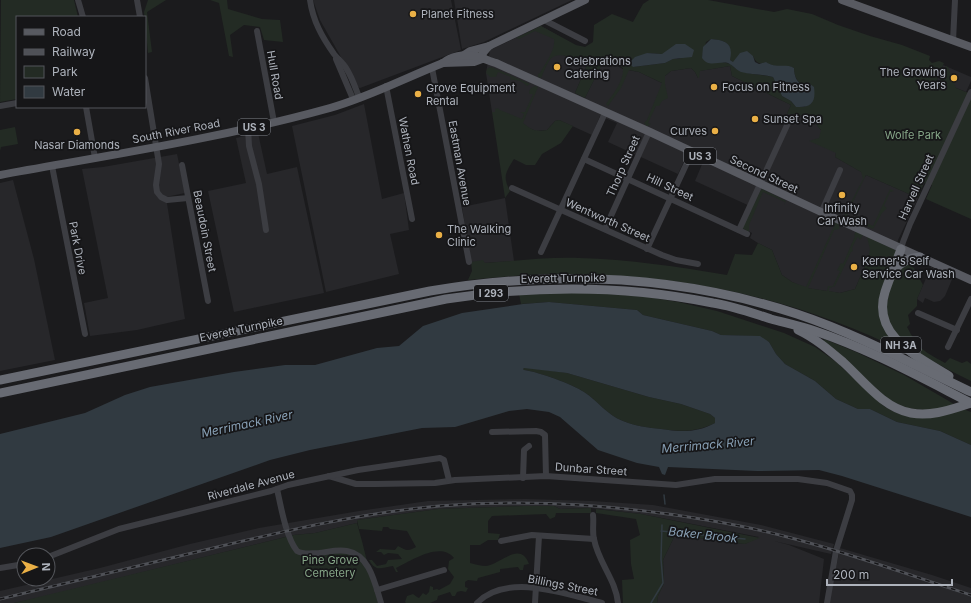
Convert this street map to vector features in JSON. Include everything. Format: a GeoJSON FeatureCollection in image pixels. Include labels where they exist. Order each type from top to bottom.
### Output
{"type":"FeatureCollection","features":[{"type":"Feature","properties":{"kind":"highway"},"geometry":{"type":"LineString","coordinates":[[894,270],[902,249]]}},
{"type":"Feature","properties":{"kind":"highway"},"geometry":{"type":"LineString","coordinates":[[894,270],[910,258],[920,258]]}},
{"type":"Feature","properties":{"kind":"highway","name":"NH 3A"},"geometry":{"type":"LineString","coordinates":[[894,270],[885,292],[883,302],[886,323],[892,334],[901,345],[971,391]]}},
{"type":"Feature","properties":{"kind":"highway","name":"Everett Turnpike"},"geometry":{"type":"LineString","coordinates":[[0,380],[437,290],[512,281],[586,278],[665,284],[723,294],[770,306],[854,336],[971,391]]}},
{"type":"Feature","properties":{"kind":"highway","name":"Everett Turnpike"},"geometry":{"type":"LineString","coordinates":[[0,393],[446,299],[495,292],[544,289],[593,289],[667,295],[715,303],[814,331],[882,359],[971,403]]}},
{"type":"Feature","properties":{"kind":"highway"},"geometry":{"type":"LineString","coordinates":[[715,303],[792,327],[812,338],[843,362],[875,393],[900,410],[911,413],[927,414],[944,412],[971,403]]}},
{"type":"Feature","properties":{"kind":"main road"},"geometry":{"type":"LineString","coordinates":[[463,56],[470,51],[489,46],[585,0]]}},
{"type":"Feature","properties":{"kind":"main road"},"geometry":{"type":"LineString","coordinates":[[842,0],[971,48]]}},
{"type":"Feature","properties":{"kind":"main road"},"geometry":{"type":"LineString","coordinates":[[482,59],[483,52],[489,46]]}},
{"type":"Feature","properties":{"kind":"main road","name":"South River Road"},"geometry":{"type":"LineString","coordinates":[[443,64],[453,57],[474,55],[482,59]]}},
{"type":"Feature","properties":{"kind":"main road","name":"South River Road"},"geometry":{"type":"LineString","coordinates":[[0,175],[156,147],[274,122],[331,107],[443,64],[474,62],[482,59]]}},
{"type":"Feature","properties":{"kind":"main road","name":"Second Street"},"geometry":{"type":"LineString","coordinates":[[482,59],[496,63],[605,112],[920,258],[971,280]]}},
{"type":"Feature","properties":{"kind":"street"},"geometry":{"type":"LineString","coordinates":[[78,0],[83,16]]}},
{"type":"Feature","properties":{"kind":"street"},"geometry":{"type":"LineString","coordinates":[[137,0],[140,16]]}},
{"type":"Feature","properties":{"kind":"street"},"geometry":{"type":"LineString","coordinates":[[310,0],[311,12],[320,33],[335,56],[356,98]]}},
{"type":"Feature","properties":{"kind":"street"},"geometry":{"type":"LineString","coordinates":[[953,41],[955,0]]}},
{"type":"Feature","properties":{"kind":"street"},"geometry":{"type":"LineString","coordinates":[[544,20],[585,41]]}},
{"type":"Feature","properties":{"kind":"street","name":"Hull Road"},"geometry":{"type":"LineString","coordinates":[[258,32],[274,122]]}},
{"type":"Feature","properties":{"kind":"street","name":"Eastman Avenue"},"geometry":{"type":"LineString","coordinates":[[432,68],[469,262]]}},
{"type":"Feature","properties":{"kind":"street"},"geometry":{"type":"LineString","coordinates":[[146,85],[159,164],[156,185],[158,194],[168,201],[188,198]]}},
{"type":"Feature","properties":{"kind":"street","name":"Wathen Road"},"geometry":{"type":"LineString","coordinates":[[386,86],[412,219]]}},
{"type":"Feature","properties":{"kind":"street","name":"Harvell Street"},"geometry":{"type":"LineString","coordinates":[[902,249],[910,224],[971,92]]}},
{"type":"Feature","properties":{"kind":"street"},"geometry":{"type":"LineString","coordinates":[[0,106],[16,103]]}},
{"type":"Feature","properties":{"kind":"street"},"geometry":{"type":"LineString","coordinates":[[86,108],[95,158]]}},
{"type":"Feature","properties":{"kind":"street"},"geometry":{"type":"LineString","coordinates":[[541,252],[605,112]]}},
{"type":"Feature","properties":{"kind":"street"},"geometry":{"type":"LineString","coordinates":[[739,230],[790,121]]}},
{"type":"Feature","properties":{"kind":"street"},"geometry":{"type":"LineString","coordinates":[[245,128],[259,184],[266,230]]}},
{"type":"Feature","properties":{"kind":"street","name":"Thorp Street"},"geometry":{"type":"LineString","coordinates":[[605,229],[649,132]]}},
{"type":"Feature","properties":{"kind":"street"},"geometry":{"type":"LineString","coordinates":[[648,249],[692,152]]}},
{"type":"Feature","properties":{"kind":"street","name":"Hill Street"},"geometry":{"type":"LineString","coordinates":[[584,159],[747,234]]}},
{"type":"Feature","properties":{"kind":"street","name":"Beaudoin Street"},"geometry":{"type":"LineString","coordinates":[[182,165],[208,301]]}},
{"type":"Feature","properties":{"kind":"street","name":"Park Drive"},"geometry":{"type":"LineString","coordinates":[[52,166],[84,334]]}},
{"type":"Feature","properties":{"kind":"street"},"geometry":{"type":"LineString","coordinates":[[822,213],[840,170]]}},
{"type":"Feature","properties":{"kind":"street","name":"Wentworth Street"},"geometry":{"type":"LineString","coordinates":[[512,188],[671,259],[698,264]]}},
{"type":"Feature","properties":{"kind":"street"},"geometry":{"type":"LineString","coordinates":[[948,347],[971,299]]}},
{"type":"Feature","properties":{"kind":"street"},"geometry":{"type":"LineString","coordinates":[[918,313],[957,330]]}},
{"type":"Feature","properties":{"kind":"street"},"geometry":{"type":"LineString","coordinates":[[492,432],[536,431],[545,434],[546,476]]}},
{"type":"Feature","properties":{"kind":"street"},"geometry":{"type":"LineString","coordinates":[[523,478],[523,455],[524,450],[529,446]]}},
{"type":"Feature","properties":{"kind":"street","name":"Riverdale Avenue"},"geometry":{"type":"LineString","coordinates":[[56,554],[119,529],[329,476],[387,465],[440,458],[444,460],[449,480]]}},
{"type":"Feature","properties":{"kind":"street","name":"Dunbar Street"},"geometry":{"type":"LineString","coordinates":[[329,476],[342,481],[366,484],[434,483],[449,480],[546,476],[676,485],[715,479],[798,479],[828,483],[850,491],[852,500],[836,551],[827,603]]}},
{"type":"Feature","properties":{"kind":"street"},"geometry":{"type":"LineString","coordinates":[[277,489],[288,530],[297,551],[304,554],[337,551],[351,552],[361,558],[370,569],[381,603]]}},
{"type":"Feature","properties":{"kind":"street"},"geometry":{"type":"LineString","coordinates":[[593,514],[594,539],[599,554],[617,593],[618,603]]}},
{"type":"Feature","properties":{"kind":"street"},"geometry":{"type":"LineString","coordinates":[[501,541],[522,536],[594,539]]}},
{"type":"Feature","properties":{"kind":"street"},"geometry":{"type":"LineString","coordinates":[[535,603],[539,536]]}},
{"type":"Feature","properties":{"kind":"street"},"geometry":{"type":"LineString","coordinates":[[0,568],[16,565]]}},
{"type":"Feature","properties":{"kind":"street"},"geometry":{"type":"LineString","coordinates":[[377,590],[444,570]]}},
{"type":"Feature","properties":{"kind":"street","name":"Billings Street"},"geometry":{"type":"LineString","coordinates":[[478,603],[486,595],[500,589],[524,587],[536,588],[602,603]]}},
{"type":"Feature","properties":{"kind":"shaded area"},"geometry":{"type":"Polygon","coordinates":[[[313,0],[451,0],[461,50],[360,88],[358,87],[320,20],[313,0]]]}},
{"type":"Feature","properties":{"kind":"shaded area"},"geometry":{"type":"Polygon","coordinates":[[[454,0],[572,0],[484,42],[462,49],[454,0]]]}},
{"type":"Feature","properties":{"kind":"shaded area"},"geometry":{"type":"Polygon","coordinates":[[[541,26],[559,36],[563,55],[587,65],[575,93],[585,98],[604,59],[623,69],[639,72],[664,84],[665,76],[671,71],[691,68],[699,78],[699,71],[730,66],[732,76],[791,105],[787,114],[800,114],[813,120],[821,130],[839,140],[835,157],[863,173],[865,177],[866,175],[918,198],[898,240],[896,250],[876,241],[855,289],[840,293],[806,288],[792,282],[782,275],[772,250],[750,238],[752,233],[742,228],[752,207],[695,181],[703,162],[687,155],[678,174],[608,142],[617,123],[600,116],[592,135],[559,120],[555,121],[547,130],[536,131],[498,112],[492,112],[486,73],[490,50],[541,26]]]}},
{"type":"Feature","properties":{"kind":"shaded area","name":"The Growing Years"},"geometry":{"type":"Polygon","coordinates":[[[943,65],[971,77],[971,81],[966,92],[937,80],[943,65]]]}},
{"type":"Feature","properties":{"kind":"shaded area"},"geometry":{"type":"Polygon","coordinates":[[[364,104],[382,199],[404,193],[409,230],[390,234],[399,274],[326,292],[292,126],[335,115],[364,104]]]}},
{"type":"Feature","properties":{"kind":"shaded area"},"geometry":{"type":"Polygon","coordinates":[[[258,133],[267,174],[297,167],[324,293],[234,312],[208,191],[246,183],[236,138],[258,133]]]}},
{"type":"Feature","properties":{"kind":"shaded area"},"geometry":{"type":"Polygon","coordinates":[[[177,154],[185,193],[166,197],[185,319],[137,330],[90,336],[84,303],[108,298],[82,169],[103,167],[177,154]]]}},
{"type":"Feature","properties":{"kind":"shaded area"},"geometry":{"type":"Polygon","coordinates":[[[13,180],[34,259],[55,360],[0,371],[0,183],[13,180]]]}},
{"type":"Feature","properties":{"kind":"shaded area"},"geometry":{"type":"Polygon","coordinates":[[[505,198],[514,261],[484,263],[471,262],[462,207],[505,198]]]}},
{"type":"Feature","properties":{"kind":"shaded area"},"geometry":{"type":"Polygon","coordinates":[[[931,267],[953,277],[945,296],[940,301],[934,302],[925,298],[923,303],[917,299],[931,267]]]}},
{"type":"Feature","properties":{"kind":"shaded area"},"geometry":{"type":"Polygon","coordinates":[[[526,499],[653,505],[761,525],[834,544],[831,554],[774,541],[789,545],[824,559],[819,603],[657,603],[658,596],[664,583],[663,560],[674,537],[685,536],[745,544],[759,537],[641,514],[591,508],[560,509],[554,506],[524,506],[438,509],[357,520],[357,523],[315,533],[294,535],[38,598],[14,603],[0,603],[0,591],[17,587],[56,587],[56,578],[190,544],[259,528],[428,501],[526,499]]]}},
{"type":"Feature","properties":{"kind":"shaded area"},"geometry":{"type":"Polygon","coordinates":[[[840,548],[971,588],[971,603],[829,603],[840,548]]]}},
{"type":"Feature","properties":{"kind":"green space"},"geometry":{"type":"Polygon","coordinates":[[[1,0],[74,0],[78,16],[16,16],[16,99],[0,102],[1,0]]]}},
{"type":"Feature","properties":{"kind":"green space"},"geometry":{"type":"Polygon","coordinates":[[[148,0],[166,0],[147,12],[152,52],[148,53],[146,16],[144,16],[144,12],[148,0]]]}},
{"type":"Feature","properties":{"kind":"green space"},"geometry":{"type":"Polygon","coordinates":[[[210,0],[227,0],[228,9],[262,19],[280,20],[283,42],[264,40],[260,27],[244,25],[230,35],[233,57],[229,56],[219,3],[210,0]]]}},
{"type":"Feature","properties":{"kind":"green space","name":"Wolfe Park"},"geometry":{"type":"Polygon","coordinates":[[[649,0],[708,0],[774,12],[787,9],[812,14],[838,25],[902,45],[930,56],[929,60],[932,63],[939,61],[944,63],[937,80],[948,84],[940,80],[946,66],[948,67],[956,88],[971,94],[971,219],[926,199],[932,185],[924,183],[918,198],[866,175],[847,214],[847,217],[844,216],[863,179],[861,172],[835,157],[836,153],[809,141],[819,138],[821,130],[810,119],[798,115],[787,114],[791,105],[732,76],[730,66],[700,71],[699,78],[691,68],[671,71],[665,76],[668,98],[662,101],[659,106],[656,106],[648,123],[651,124],[646,126],[644,123],[647,120],[662,83],[639,72],[629,70],[621,88],[608,106],[606,104],[615,92],[622,78],[623,68],[604,60],[585,98],[575,93],[587,65],[562,55],[557,56],[553,57],[549,61],[541,78],[538,77],[538,74],[552,52],[554,39],[535,31],[519,39],[516,38],[541,26],[576,45],[585,47],[593,42],[594,25],[612,14],[633,22],[643,4],[649,0]],[[711,39],[706,42],[702,58],[731,64],[735,68],[750,74],[773,77],[782,96],[791,101],[796,107],[804,107],[812,103],[810,84],[804,86],[799,83],[795,76],[794,68],[777,67],[759,63],[753,56],[734,63],[730,60],[729,46],[725,42],[711,39]],[[647,53],[633,67],[665,63],[673,59],[682,59],[662,54],[647,53]]]}},
{"type":"Feature","properties":{"kind":"green space"},"geometry":{"type":"Polygon","coordinates":[[[490,67],[530,84],[527,86],[519,81],[510,80],[511,77],[498,72],[496,77],[490,77],[486,73],[487,69],[490,67]]]}},
{"type":"Feature","properties":{"kind":"green space"},"geometry":{"type":"Polygon","coordinates":[[[535,86],[538,87],[523,123],[531,129],[537,131],[547,130],[555,121],[559,120],[573,126],[561,143],[542,154],[535,165],[526,165],[514,159],[506,174],[506,182],[510,191],[505,198],[492,112],[495,112],[495,109],[498,108],[522,119],[524,114],[520,112],[525,112],[533,94],[529,94],[529,91],[535,86]]]}},
{"type":"Feature","properties":{"kind":"green space"},"geometry":{"type":"Polygon","coordinates":[[[15,127],[18,144],[1,147],[0,151],[0,130],[15,127]]]}},
{"type":"Feature","properties":{"kind":"green space"},"geometry":{"type":"Polygon","coordinates":[[[762,189],[786,201],[784,205],[785,202],[763,192],[749,225],[749,232],[742,228],[762,189]]]}},
{"type":"Feature","properties":{"kind":"green space"},"geometry":{"type":"Polygon","coordinates":[[[890,189],[894,191],[890,192],[884,206],[887,208],[882,213],[873,229],[854,221],[856,218],[873,226],[890,189]]]}},
{"type":"Feature","properties":{"kind":"green space"},"geometry":{"type":"Polygon","coordinates":[[[822,216],[840,224],[839,229],[834,230],[808,288],[827,291],[828,286],[833,286],[840,271],[837,270],[841,263],[843,264],[856,231],[863,235],[860,240],[858,237],[857,238],[852,248],[853,251],[851,252],[835,286],[829,288],[829,291],[840,293],[855,289],[868,259],[870,249],[867,237],[896,250],[880,316],[907,353],[867,334],[827,318],[744,294],[701,285],[659,279],[571,274],[532,275],[468,280],[472,271],[471,262],[483,260],[485,263],[567,258],[635,262],[672,266],[727,275],[735,254],[752,255],[758,243],[772,250],[782,275],[792,282],[806,287],[835,224],[822,218],[822,216]]]}},
{"type":"Feature","properties":{"kind":"green space"},"geometry":{"type":"Polygon","coordinates":[[[907,264],[914,268],[923,285],[917,299],[917,306],[908,315],[910,324],[907,327],[915,341],[932,356],[945,363],[950,358],[962,363],[967,361],[971,364],[971,381],[927,358],[909,347],[894,334],[887,317],[887,306],[894,277],[899,270],[907,264]]]}},
{"type":"Feature","properties":{"kind":"green space"},"geometry":{"type":"Polygon","coordinates":[[[596,293],[647,297],[678,302],[717,311],[784,333],[815,347],[835,361],[885,407],[899,414],[912,417],[963,409],[971,412],[971,445],[940,431],[897,422],[870,409],[858,409],[836,399],[815,381],[785,364],[776,354],[769,342],[750,336],[721,335],[712,331],[643,315],[637,310],[549,302],[521,304],[519,294],[596,293]]]}},
{"type":"Feature","properties":{"kind":"green space"},"geometry":{"type":"Polygon","coordinates":[[[824,339],[856,352],[904,375],[954,404],[940,409],[924,410],[907,408],[889,400],[823,342],[824,339]]]}},
{"type":"Feature","properties":{"kind":"green space"},"geometry":{"type":"Polygon","coordinates":[[[524,367],[567,373],[649,397],[681,404],[710,414],[715,418],[715,423],[695,430],[682,431],[632,424],[607,412],[579,389],[564,382],[524,370],[524,367]]]}},
{"type":"Feature","properties":{"kind":"green space"},"geometry":{"type":"Polygon","coordinates":[[[554,506],[560,509],[591,508],[591,513],[556,513],[555,517],[550,519],[546,514],[492,516],[488,521],[488,533],[500,534],[498,540],[488,540],[480,545],[470,545],[470,563],[486,566],[509,556],[520,554],[525,557],[529,564],[524,565],[523,570],[520,570],[518,567],[500,569],[500,572],[478,578],[477,581],[468,580],[465,582],[465,587],[468,588],[466,592],[457,592],[455,596],[452,596],[450,592],[438,596],[437,600],[430,603],[405,602],[407,596],[413,594],[419,598],[423,593],[426,595],[429,592],[430,586],[433,587],[433,590],[439,590],[450,584],[454,577],[448,569],[449,561],[454,558],[448,553],[441,551],[433,552],[417,557],[396,568],[398,572],[396,572],[393,566],[376,568],[369,560],[372,560],[377,566],[386,564],[388,560],[402,559],[398,554],[388,553],[384,555],[381,552],[376,552],[380,549],[395,550],[398,546],[409,550],[416,547],[407,531],[390,529],[388,527],[383,527],[382,531],[359,529],[357,520],[438,509],[554,506]]]}},
{"type":"Feature","properties":{"kind":"green space"},"geometry":{"type":"Polygon","coordinates":[[[596,509],[641,514],[760,538],[745,544],[685,536],[674,537],[663,560],[664,583],[658,596],[657,603],[623,603],[622,580],[634,579],[631,564],[630,540],[640,535],[636,519],[596,513],[596,509]]]}},
{"type":"Feature","properties":{"kind":"green space","name":"Pine Grove Cemetery"},"geometry":{"type":"Polygon","coordinates":[[[357,523],[378,603],[14,603],[294,535],[315,533],[357,523]]]}},
{"type":"Feature","properties":{"kind":"water"},"geometry":{"type":"Polygon","coordinates":[[[711,39],[720,40],[729,46],[731,50],[730,60],[733,62],[740,53],[747,51],[753,56],[755,62],[759,64],[766,62],[773,65],[794,68],[795,76],[799,83],[804,86],[810,84],[814,87],[814,97],[812,103],[806,106],[796,107],[791,101],[782,96],[773,77],[741,72],[728,63],[708,63],[702,58],[703,47],[711,39]]]}},
{"type":"Feature","properties":{"kind":"water"},"geometry":{"type":"Polygon","coordinates":[[[676,44],[685,44],[694,50],[692,57],[673,59],[665,63],[633,67],[629,63],[635,57],[647,53],[662,54],[676,44]]]}},
{"type":"Feature","properties":{"kind":"water","name":"Merrimack River"},"geometry":{"type":"Polygon","coordinates":[[[549,302],[637,310],[643,315],[712,331],[721,335],[760,336],[769,342],[776,354],[785,364],[815,381],[836,399],[858,409],[870,409],[897,422],[940,431],[971,445],[971,517],[819,470],[757,471],[668,467],[665,475],[662,474],[659,467],[637,463],[598,450],[560,417],[549,412],[527,409],[509,411],[455,427],[422,428],[310,450],[270,460],[51,537],[0,548],[0,434],[85,413],[125,395],[150,387],[234,372],[285,365],[315,365],[377,348],[399,346],[423,326],[462,313],[523,304],[549,302]],[[523,369],[572,385],[589,396],[607,412],[632,424],[675,431],[688,431],[702,429],[715,423],[715,418],[710,414],[681,404],[649,397],[567,373],[523,369]]]}},
{"type":"Feature","properties":{"kind":"waterway","name":"Baker Brook"},"geometry":{"type":"LineString","coordinates":[[664,495],[665,504]]}},
{"type":"Feature","properties":{"kind":"waterway","name":"Baker Brook"},"geometry":{"type":"LineString","coordinates":[[651,603],[663,583],[661,559],[662,525]]}},
{"type":"Feature","properties":{"kind":"waterway","name":"Baker Brook"},"geometry":{"type":"LineString","coordinates":[[661,531],[745,539]]}},
{"type":"Feature","properties":{"kind":"railway"},"geometry":{"type":"LineString","coordinates":[[0,599],[323,523],[410,509],[506,503],[540,503],[641,510],[740,526],[817,545],[971,595]]}},
{"type":"Feature","properties":{"kind":"place","name":"Planet Fitness"},"geometry":{"type":"Point","coordinates":[413,14]}},
{"type":"Feature","properties":{"kind":"place","name":"Celebrations Catering"},"geometry":{"type":"Point","coordinates":[557,67]}},
{"type":"Feature","properties":{"kind":"place","name":"The Growing Years"},"geometry":{"type":"Point","coordinates":[954,78]}},
{"type":"Feature","properties":{"kind":"place","name":"Focus on Fitness"},"geometry":{"type":"Point","coordinates":[714,87]}},
{"type":"Feature","properties":{"kind":"place","name":"Grove Equipment Rental"},"geometry":{"type":"Point","coordinates":[418,94]}},
{"type":"Feature","properties":{"kind":"place","name":"Sunset Spa"},"geometry":{"type":"Point","coordinates":[755,119]}},
{"type":"Feature","properties":{"kind":"place","name":"Curves"},"geometry":{"type":"Point","coordinates":[715,131]}},
{"type":"Feature","properties":{"kind":"place","name":"Nasar Diamonds"},"geometry":{"type":"Point","coordinates":[77,132]}},
{"type":"Feature","properties":{"kind":"place","name":"Infinity Car Wash"},"geometry":{"type":"Point","coordinates":[842,195]}},
{"type":"Feature","properties":{"kind":"place","name":"The Walking Clinic"},"geometry":{"type":"Point","coordinates":[439,235]}},
{"type":"Feature","properties":{"kind":"place","name":"Kerner's Self Service Car Wash"},"geometry":{"type":"Point","coordinates":[854,267]}}]}
